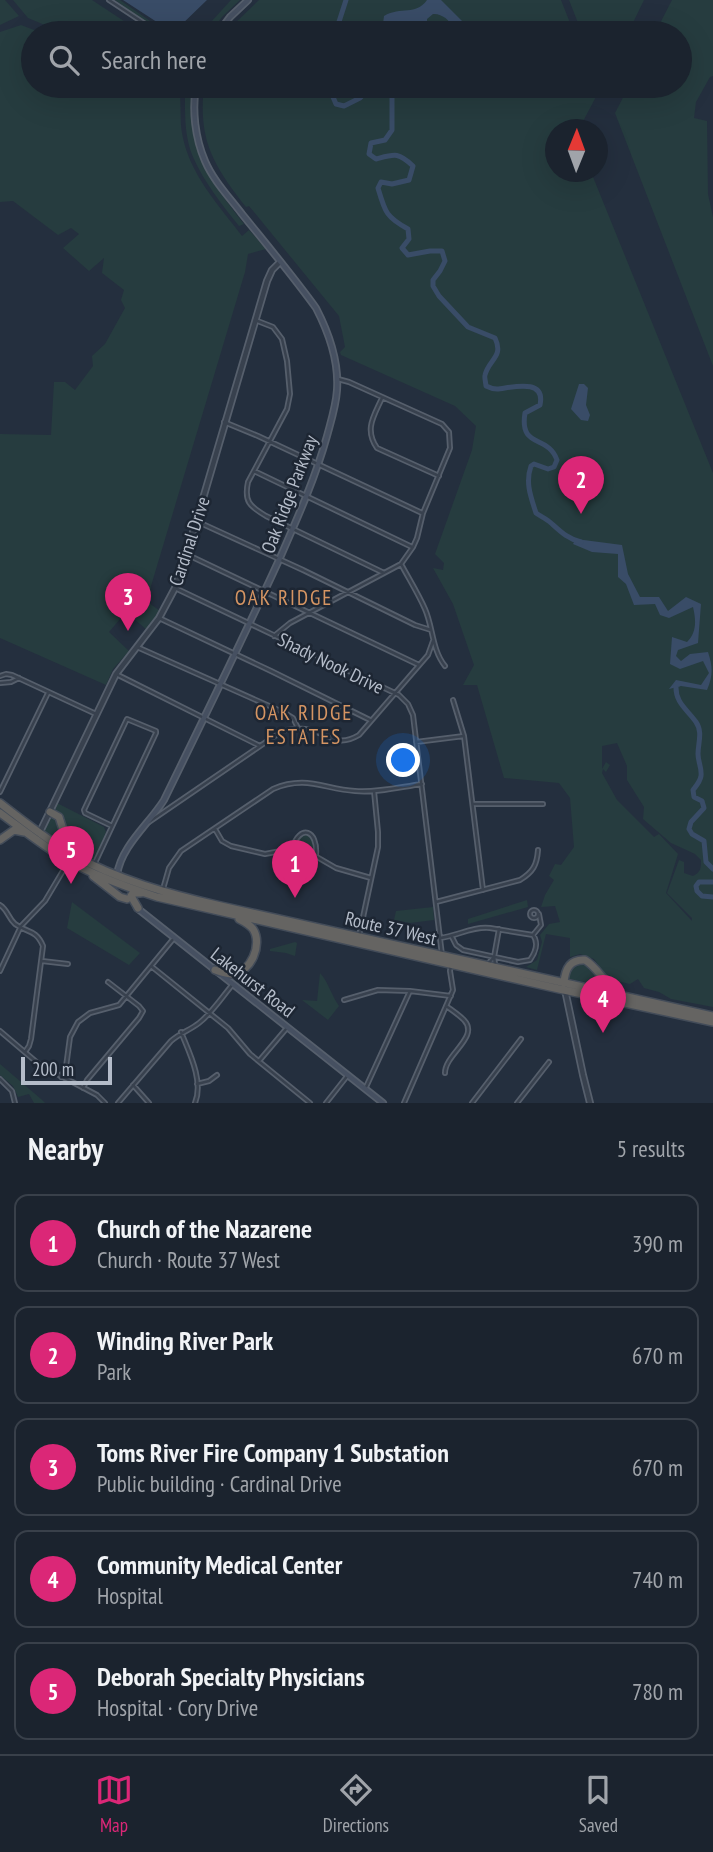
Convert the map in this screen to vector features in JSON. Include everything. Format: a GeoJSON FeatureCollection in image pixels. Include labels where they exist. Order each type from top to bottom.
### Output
{"type":"FeatureCollection","features":[{"type":"Feature","properties":{"kind":"highway","name":"Route 37 West"},"geometry":{"type":"LineString","coordinates":[[0,803],[69,861],[85,869],[162,891],[496,967],[565,987],[713,1023]]}},
{"type":"Feature","properties":{"kind":"highway"},"geometry":{"type":"LineString","coordinates":[[50,812],[60,818],[69,847],[93,864]]}},
{"type":"Feature","properties":{"kind":"highway","name":"Route 37 West"},"geometry":{"type":"LineString","coordinates":[[0,813],[27,833],[93,864],[146,894],[451,964],[713,1016]]}},
{"type":"Feature","properties":{"kind":"highway"},"geometry":{"type":"LineString","coordinates":[[0,840],[14,830],[27,833]]}},
{"type":"Feature","properties":{"kind":"highway"},"geometry":{"type":"LineString","coordinates":[[85,869],[120,897],[127,899]]}},
{"type":"Feature","properties":{"kind":"highway"},"geometry":{"type":"LineString","coordinates":[[138,908],[131,894],[146,894]]}},
{"type":"Feature","properties":{"kind":"highway"},"geometry":{"type":"LineString","coordinates":[[215,970],[232,974],[242,971],[256,950],[257,938],[250,925],[225,914]]}},
{"type":"Feature","properties":{"kind":"highway"},"geometry":{"type":"LineString","coordinates":[[565,987],[570,965],[575,961],[585,960],[596,969],[609,987],[636,999]]}},
{"type":"Feature","properties":{"kind":"main road"},"geometry":{"type":"LineString","coordinates":[[227,21],[248,0]]}},
{"type":"Feature","properties":{"kind":"main road","name":"Oak Ridge Parkway"},"geometry":{"type":"LineString","coordinates":[[118,879],[118,869],[130,846],[164,800],[293,529],[319,464],[334,408],[337,379],[325,326],[312,301],[206,163],[197,131],[195,98]]}},
{"type":"Feature","properties":{"kind":"main road","name":"Lakehurst Road"},"geometry":{"type":"LineString","coordinates":[[118,879],[127,899],[381,1102]]}},
{"type":"Feature","properties":{"kind":"street"},"geometry":{"type":"LineString","coordinates":[[109,0],[141,21]]}},
{"type":"Feature","properties":{"kind":"street","name":"Cardinal Drive"},"geometry":{"type":"LineString","coordinates":[[38,836],[116,674],[159,618],[175,588],[267,281],[280,262]]}},
{"type":"Feature","properties":{"kind":"street"},"geometry":{"type":"LineString","coordinates":[[255,320],[267,323],[282,339],[290,394],[287,409],[248,482],[246,490],[250,504],[260,513],[384,573]]}},
{"type":"Feature","properties":{"kind":"street"},"geometry":{"type":"LineString","coordinates":[[274,636],[290,623],[401,564],[413,547],[423,513],[450,448],[451,436],[442,424],[337,379]]}},
{"type":"Feature","properties":{"kind":"street"},"geometry":{"type":"LineString","coordinates":[[382,398],[372,419],[370,431],[377,448],[439,476]]}},
{"type":"Feature","properties":{"kind":"street"},"geometry":{"type":"LineString","coordinates":[[225,422],[423,513]]}},
{"type":"Feature","properties":{"kind":"street"},"geometry":{"type":"LineString","coordinates":[[254,471],[413,547]]}},
{"type":"Feature","properties":{"kind":"street"},"geometry":{"type":"LineString","coordinates":[[196,521],[415,625],[431,630]]}},
{"type":"Feature","properties":{"kind":"street"},"geometry":{"type":"LineString","coordinates":[[186,554],[419,665]]}},
{"type":"Feature","properties":{"kind":"street"},"geometry":{"type":"LineString","coordinates":[[401,564],[426,611],[433,642],[445,666]]}},
{"type":"Feature","properties":{"kind":"street","name":"Shady Nook Drive"},"geometry":{"type":"LineString","coordinates":[[175,588],[395,693],[406,702],[411,710],[416,742],[443,955]]}},
{"type":"Feature","properties":{"kind":"street"},"geometry":{"type":"LineString","coordinates":[[159,618],[372,721]]}},
{"type":"Feature","properties":{"kind":"street"},"geometry":{"type":"LineString","coordinates":[[149,822],[282,731],[306,729],[334,740],[346,741],[359,735],[428,654],[433,642]]}},
{"type":"Feature","properties":{"kind":"street"},"geometry":{"type":"LineString","coordinates":[[137,647],[285,713],[293,718],[299,729]]}},
{"type":"Feature","properties":{"kind":"street"},"geometry":{"type":"LineString","coordinates":[[0,677],[9,674],[97,714]]}},
{"type":"Feature","properties":{"kind":"street"},"geometry":{"type":"LineString","coordinates":[[116,674],[260,746]]}},
{"type":"Feature","properties":{"kind":"street"},"geometry":{"type":"LineString","coordinates":[[0,683],[19,678]]}},
{"type":"Feature","properties":{"kind":"street"},"geometry":{"type":"LineString","coordinates":[[0,792],[48,693]]}},
{"type":"Feature","properties":{"kind":"street"},"geometry":{"type":"LineString","coordinates":[[453,700],[464,736],[483,890]]}},
{"type":"Feature","properties":{"kind":"street"},"geometry":{"type":"LineString","coordinates":[[93,864],[112,826],[156,732],[127,719],[84,811],[112,826]]}},
{"type":"Feature","properties":{"kind":"street"},"geometry":{"type":"LineString","coordinates":[[416,742],[464,736]]}},
{"type":"Feature","properties":{"kind":"street"},"geometry":{"type":"LineString","coordinates":[[162,891],[169,867],[176,857],[214,828],[273,789],[287,783],[314,782],[349,790],[374,791],[422,785]]}},
{"type":"Feature","properties":{"kind":"street"},"geometry":{"type":"LineString","coordinates":[[358,936],[379,838],[374,791]]}},
{"type":"Feature","properties":{"kind":"street"},"geometry":{"type":"LineString","coordinates":[[472,804],[542,804]]}},
{"type":"Feature","properties":{"kind":"street"},"geometry":{"type":"LineString","coordinates":[[214,828],[222,841],[231,846],[265,854],[291,850],[310,853],[336,868],[371,878]]}},
{"type":"Feature","properties":{"kind":"street"},"geometry":{"type":"LineString","coordinates":[[291,850],[298,836],[307,832],[316,840],[316,855]]}},
{"type":"Feature","properties":{"kind":"street"},"geometry":{"type":"LineString","coordinates":[[436,902],[526,877],[535,867],[538,850]]}},
{"type":"Feature","properties":{"kind":"street"},"geometry":{"type":"LineString","coordinates":[[0,970],[21,926],[45,901],[69,861]]}},
{"type":"Feature","properties":{"kind":"street"},"geometry":{"type":"LineString","coordinates":[[0,905],[13,922],[35,933],[43,948],[31,1039],[25,1052]]}},
{"type":"Feature","properties":{"kind":"street"},"geometry":{"type":"LineString","coordinates":[[533,935],[541,925],[539,914]]}},
{"type":"Feature","properties":{"kind":"street"},"geometry":{"type":"LineString","coordinates":[[440,938],[483,927],[533,935],[536,947],[528,961],[518,962],[460,949],[452,937]]}},
{"type":"Feature","properties":{"kind":"street"},"geometry":{"type":"LineString","coordinates":[[496,967],[494,957],[499,929]]}},
{"type":"Feature","properties":{"kind":"street"},"geometry":{"type":"LineString","coordinates":[[61,1077],[66,1067],[70,1037],[78,1021],[90,1013],[119,1005],[174,937]]}},
{"type":"Feature","properties":{"kind":"street"},"geometry":{"type":"LineString","coordinates":[[487,965],[494,957]]}},
{"type":"Feature","properties":{"kind":"street"},"geometry":{"type":"LineString","coordinates":[[42,961],[68,964]]}},
{"type":"Feature","properties":{"kind":"street"},"geometry":{"type":"LineString","coordinates":[[404,1103],[451,996],[451,964]]}},
{"type":"Feature","properties":{"kind":"street"},"geometry":{"type":"LineString","coordinates":[[151,966],[228,1028],[250,1054],[310,1103]]}},
{"type":"Feature","properties":{"kind":"street"},"geometry":{"type":"LineString","coordinates":[[83,1088],[141,1015],[142,1009],[108,982]]}},
{"type":"Feature","properties":{"kind":"street"},"geometry":{"type":"LineString","coordinates":[[118,1103],[171,1041],[209,1013],[233,984]]}},
{"type":"Feature","properties":{"kind":"street"},"geometry":{"type":"LineString","coordinates":[[565,987],[590,1103]]}},
{"type":"Feature","properties":{"kind":"street"},"geometry":{"type":"LineString","coordinates":[[344,1000],[378,990],[451,996]]}},
{"type":"Feature","properties":{"kind":"street"},"geometry":{"type":"LineString","coordinates":[[365,1088],[410,991]]}},
{"type":"Feature","properties":{"kind":"street"},"geometry":{"type":"LineString","coordinates":[[445,1073],[446,1063],[466,1038],[468,1031],[466,1021],[446,1006]]}},
{"type":"Feature","properties":{"kind":"street"},"geometry":{"type":"LineString","coordinates":[[260,1061],[288,1027]]}},
{"type":"Feature","properties":{"kind":"street"},"geometry":{"type":"LineString","coordinates":[[0,1031],[40,1065],[97,1095],[105,1103]]}},
{"type":"Feature","properties":{"kind":"street"},"geometry":{"type":"LineString","coordinates":[[181,1032],[197,1084],[198,1097],[195,1103]]}},
{"type":"Feature","properties":{"kind":"street"},"geometry":{"type":"LineString","coordinates":[[472,1103],[521,1039]]}},
{"type":"Feature","properties":{"kind":"street"},"geometry":{"type":"LineString","coordinates":[[517,1103],[549,1062]]}},
{"type":"Feature","properties":{"kind":"street"},"geometry":{"type":"LineString","coordinates":[[197,1084],[209,1081],[217,1075]]}},
{"type":"Feature","properties":{"kind":"street"},"geometry":{"type":"LineString","coordinates":[[326,1103],[348,1075]]}},
{"type":"Feature","properties":{"kind":"street"},"geometry":{"type":"LineString","coordinates":[[0,1079],[11,1089],[15,1103]]}},
{"type":"Feature","properties":{"kind":"street"},"geometry":{"type":"LineString","coordinates":[[133,1085],[149,1103]]}},
{"type":"Feature","properties":{"kind":"green space"},"geometry":{"type":"Polygon","coordinates":[[[0,0],[5,0],[19,16],[0,25],[0,0]]]}},
{"type":"Feature","properties":{"kind":"green space"},"geometry":{"type":"Polygon","coordinates":[[[13,0],[92,0],[124,21],[35,21],[28,18],[13,0]]]}},
{"type":"Feature","properties":{"kind":"green space"},"geometry":{"type":"Polygon","coordinates":[[[115,0],[120,0],[150,21],[135,15],[115,0]]]}},
{"type":"Feature","properties":{"kind":"green space"},"geometry":{"type":"Polygon","coordinates":[[[231,0],[240,0],[219,21],[212,21],[231,0]]]}},
{"type":"Feature","properties":{"kind":"green space"},"geometry":{"type":"Polygon","coordinates":[[[259,0],[561,0],[569,21],[237,21],[259,0]]]}},
{"type":"Feature","properties":{"kind":"green space"},"geometry":{"type":"Polygon","coordinates":[[[569,0],[644,0],[634,21],[577,21],[569,0]]]}},
{"type":"Feature","properties":{"kind":"green space"},"geometry":{"type":"Polygon","coordinates":[[[672,0],[713,0],[713,76],[696,102],[694,118],[707,121],[708,194],[713,217],[713,366],[615,113],[623,98],[692,98],[692,21],[661,21],[672,0]]]}},
{"type":"Feature","properties":{"kind":"green space"},"geometry":{"type":"Polygon","coordinates":[[[21,25],[21,98],[180,98],[182,133],[198,175],[242,236],[249,230],[266,249],[248,254],[245,272],[151,586],[149,603],[160,611],[147,630],[126,612],[109,632],[129,651],[113,669],[106,685],[0,638],[0,434],[51,435],[54,382],[65,382],[75,390],[93,366],[92,356],[105,344],[125,308],[121,300],[124,290],[102,273],[104,258],[89,271],[63,248],[79,234],[71,228],[58,235],[13,201],[0,202],[0,32],[21,25]]]}},
{"type":"Feature","properties":{"kind":"green space"},"geometry":{"type":"Polygon","coordinates":[[[185,98],[192,98],[193,128],[202,161],[219,191],[244,224],[239,226],[226,210],[197,166],[190,149],[185,98]]]}},
{"type":"Feature","properties":{"kind":"green space"},"geometry":{"type":"Polygon","coordinates":[[[203,98],[595,98],[584,119],[545,119],[545,182],[595,182],[713,473],[713,1007],[671,999],[644,988],[638,979],[630,984],[608,979],[594,959],[580,954],[570,957],[570,938],[546,934],[537,970],[526,967],[537,960],[542,942],[540,935],[549,924],[560,922],[555,906],[541,907],[554,880],[549,876],[555,864],[561,865],[574,847],[570,798],[559,783],[504,778],[477,685],[463,685],[474,665],[453,604],[433,568],[443,570],[444,563],[435,554],[472,450],[476,426],[455,406],[341,355],[340,352],[345,347],[339,316],[249,206],[246,207],[217,164],[206,137],[203,98]],[[617,743],[602,746],[602,769],[606,762],[610,765],[606,772],[603,769],[602,773],[617,800],[654,837],[659,834],[678,854],[666,893],[692,921],[667,893],[679,860],[684,862],[684,873],[693,876],[700,870],[701,860],[695,854],[671,843],[643,819],[644,807],[627,780],[627,766],[617,743]]]}},
{"type":"Feature","properties":{"kind":"green space"},"geometry":{"type":"Polygon","coordinates":[[[57,803],[104,827],[106,832],[95,859],[92,860],[73,848],[55,812],[57,803]]]}},
{"type":"Feature","properties":{"kind":"green space"},"geometry":{"type":"Polygon","coordinates":[[[53,816],[56,817],[65,844],[44,831],[53,816]]]}},
{"type":"Feature","properties":{"kind":"green space"},"geometry":{"type":"Polygon","coordinates":[[[303,834],[313,839],[313,847],[310,849],[296,844],[303,834]]]}},
{"type":"Feature","properties":{"kind":"green space"},"geometry":{"type":"Polygon","coordinates":[[[527,900],[528,907],[468,924],[468,919],[527,900]]]}},
{"type":"Feature","properties":{"kind":"green space"},"geometry":{"type":"Polygon","coordinates":[[[72,902],[140,953],[129,965],[67,928],[72,902]]]}},
{"type":"Feature","properties":{"kind":"green space"},"geometry":{"type":"Polygon","coordinates":[[[433,907],[434,920],[410,923],[394,920],[396,911],[433,907]]]}},
{"type":"Feature","properties":{"kind":"green space"},"geometry":{"type":"Polygon","coordinates":[[[295,942],[295,956],[270,951],[270,949],[295,942]]]}},
{"type":"Feature","properties":{"kind":"green space"},"geometry":{"type":"Polygon","coordinates":[[[583,963],[597,979],[596,984],[569,979],[572,968],[583,963]]]}},
{"type":"Feature","properties":{"kind":"green space"},"geometry":{"type":"Polygon","coordinates":[[[320,973],[339,1006],[328,1020],[302,1000],[317,1001],[320,973]]]}},
{"type":"Feature","properties":{"kind":"green space"},"geometry":{"type":"Polygon","coordinates":[[[0,1064],[45,1103],[34,1103],[29,1094],[18,1097],[13,1086],[0,1075],[0,1064]]]}},
{"type":"Feature","properties":{"kind":"water"},"geometry":{"type":"Polygon","coordinates":[[[123,0],[207,0],[185,21],[155,21],[123,0]]]}},
{"type":"Feature","properties":{"kind":"water"},"geometry":{"type":"Polygon","coordinates":[[[427,0],[441,0],[462,21],[448,21],[433,14],[427,21],[383,21],[384,16],[390,13],[418,8],[427,0]]]}},
{"type":"Feature","properties":{"kind":"water"},"geometry":{"type":"Polygon","coordinates":[[[579,384],[588,388],[588,421],[581,420],[571,409],[579,384]]]}},
{"type":"Feature","properties":{"kind":"water"},"geometry":{"type":"Polygon","coordinates":[[[576,539],[622,545],[628,574],[640,597],[659,597],[668,611],[686,597],[701,604],[698,643],[678,650],[676,656],[681,661],[690,654],[708,652],[712,671],[707,690],[681,686],[669,689],[676,680],[701,685],[709,673],[703,661],[680,669],[670,664],[672,637],[687,642],[693,634],[693,607],[669,618],[660,615],[655,604],[634,605],[626,584],[618,577],[618,554],[592,552],[573,544],[576,539]]]}},
{"type":"Feature","properties":{"kind":"waterway"},"geometry":{"type":"LineString","coordinates":[[339,21],[346,0]]}},
{"type":"Feature","properties":{"kind":"waterway"},"geometry":{"type":"LineString","coordinates":[[333,98],[336,104],[344,106],[360,98]]}},
{"type":"Feature","properties":{"kind":"waterway"},"geometry":{"type":"LineString","coordinates":[[392,98],[392,130],[385,140],[371,143],[369,154],[376,159],[400,156],[413,166],[409,180],[392,184],[381,182],[378,188],[391,217],[408,229],[409,239],[402,248],[408,255],[442,251],[445,261],[433,280],[433,286],[439,296],[468,327],[495,338],[498,350],[487,370],[486,386],[497,389],[526,386],[538,391],[540,405],[525,413],[526,432],[553,452],[557,460],[554,467],[548,469],[534,464],[531,466],[529,484],[532,501],[536,513],[568,537],[581,542]]}},
{"type":"Feature","properties":{"kind":"waterway"},"geometry":{"type":"LineString","coordinates":[[679,684],[676,685],[677,697],[696,722],[700,734],[698,754],[701,776],[693,790],[694,797],[702,801],[704,808],[691,822],[689,829],[704,841],[706,862],[713,869]]}},
{"type":"Feature","properties":{"kind":"waterway"},"geometry":{"type":"LineString","coordinates":[[713,882],[699,882],[696,886],[702,896],[713,897]]}},
{"type":"Feature","properties":{"kind":"place","name":"Winding River Park"},"geometry":{"type":"Point","coordinates":[581,514]}},
{"type":"Feature","properties":{"kind":"place","name":"Toms River Fire Company 1 Substation"},"geometry":{"type":"Point","coordinates":[128,631]}},
{"type":"Feature","properties":{"kind":"place","name":"Deborah Specialty Physicians"},"geometry":{"type":"Point","coordinates":[71,884]}},
{"type":"Feature","properties":{"kind":"place","name":"Church of the Nazarene"},"geometry":{"type":"Point","coordinates":[295,898]}},
{"type":"Feature","properties":{"kind":"place","name":"Community Medical Center"},"geometry":{"type":"Point","coordinates":[603,1033]}},
{"type":"Feature","properties":{"kind":"district","name":"OAK RIDGE"},"geometry":{"type":"Point","coordinates":[284,597]}},
{"type":"Feature","properties":{"kind":"district","name":"OAK RIDGE ESTATES"},"geometry":{"type":"Point","coordinates":[304,724]}}]}
